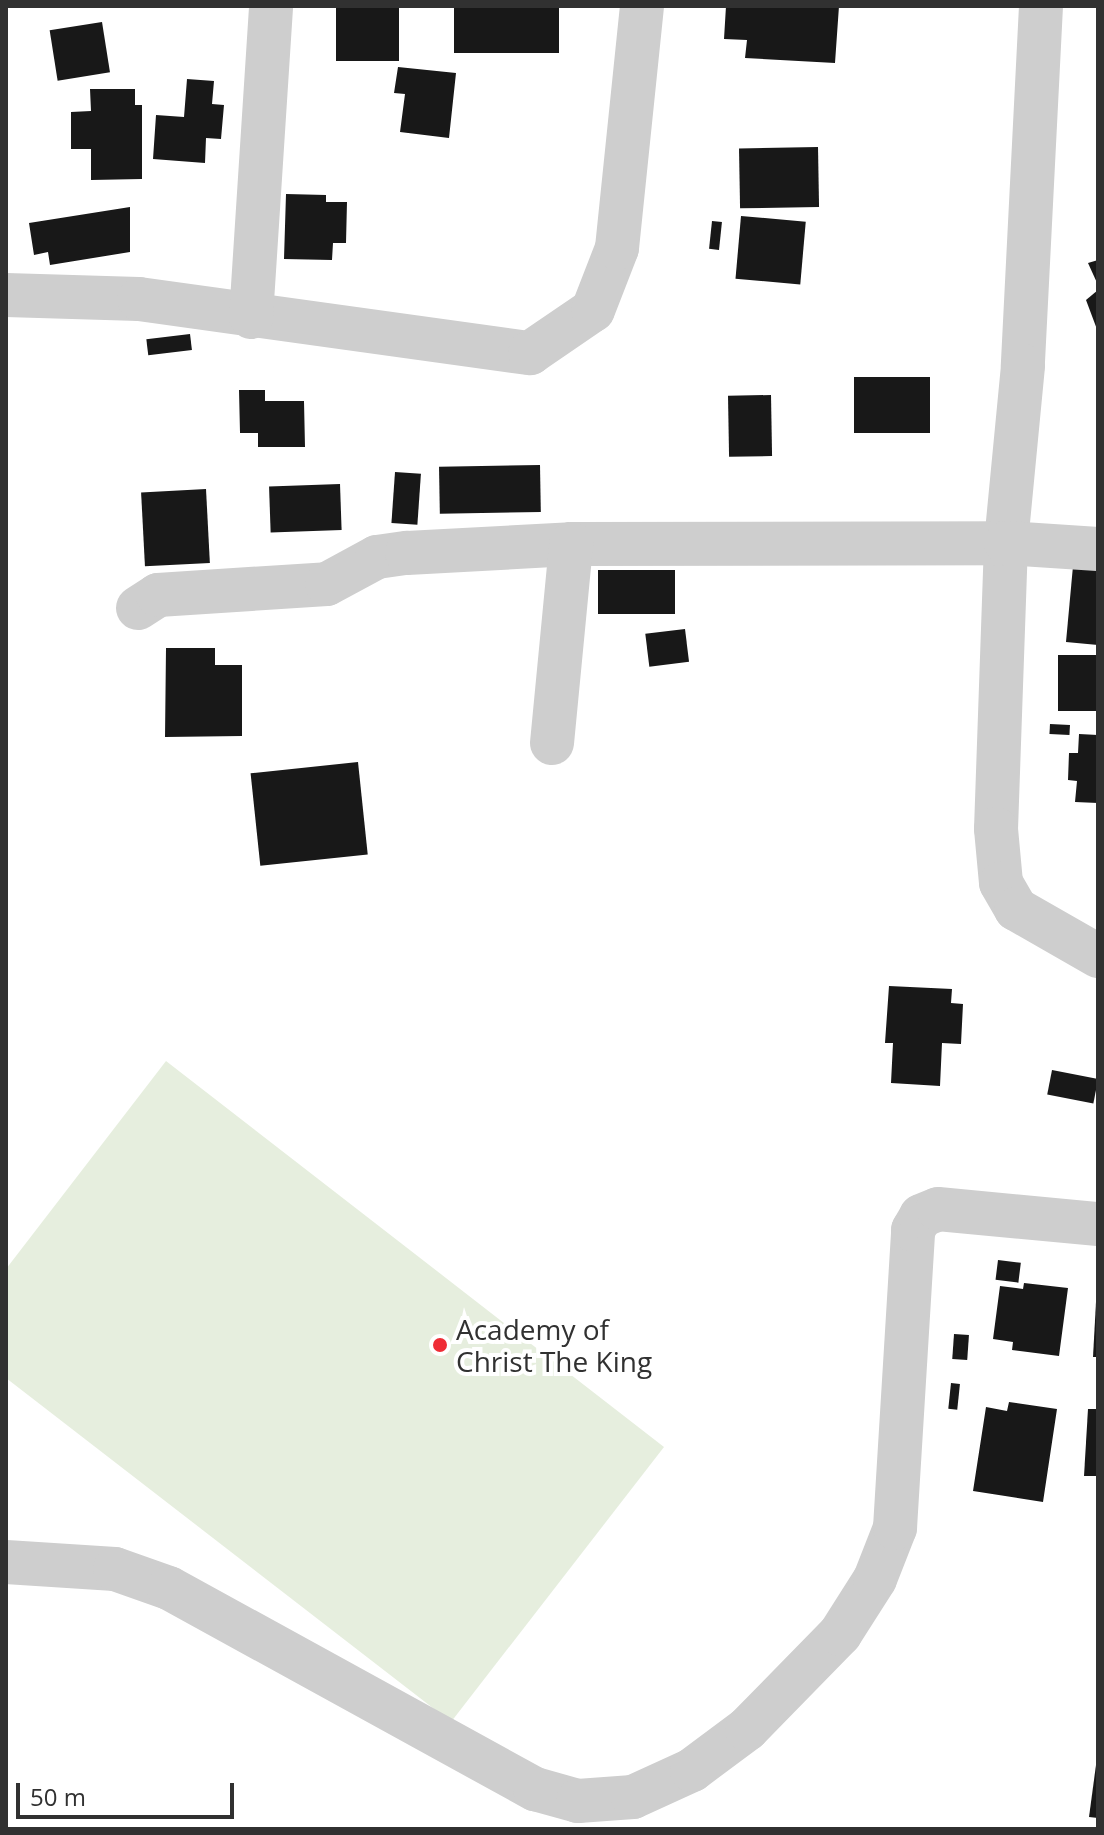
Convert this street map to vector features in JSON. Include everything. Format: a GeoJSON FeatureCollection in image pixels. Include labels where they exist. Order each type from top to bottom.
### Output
{"type":"FeatureCollection","features":[{"type":"Feature","properties":{"kind":"street"},"geometry":{"type":"LineString","coordinates":[[251,317],[271,6]]}},
{"type":"Feature","properties":{"kind":"street"},"geometry":{"type":"LineString","coordinates":[[6,295],[139,299],[251,317],[530,353],[593,310],[617,248],[642,6]]}},
{"type":"Feature","properties":{"kind":"street"},"geometry":{"type":"LineString","coordinates":[[1041,6],[1023,366],[1006,543],[996,829],[1001,883],[1016,909],[1096,953]]}},
{"type":"Feature","properties":{"kind":"street"},"geometry":{"type":"LineString","coordinates":[[138,608],[158,595],[327,584],[377,557],[571,544],[1006,543],[1098,549]]}},
{"type":"Feature","properties":{"kind":"street"},"geometry":{"type":"LineString","coordinates":[[552,743],[571,544]]}},
{"type":"Feature","properties":{"kind":"street"},"geometry":{"type":"LineString","coordinates":[[6,1562],[115,1569],[169,1588],[535,1789],[578,1801],[633,1797],[692,1770],[747,1729],[840,1634],[875,1579],[895,1528],[913,1230],[921,1216],[938,1209],[1098,1224]]}},
{"type":"Feature","properties":{"kind":"green space"},"geometry":{"type":"Polygon","coordinates":[[[166,1061],[664,1447],[451,1722],[6,1378],[6,1269],[166,1061]]]}},
{"type":"Feature","properties":{"kind":"building"},"geometry":{"type":"Polygon","coordinates":[[[336,6],[399,6],[399,61],[336,61],[336,6]]]}},
{"type":"Feature","properties":{"kind":"building"},"geometry":{"type":"Polygon","coordinates":[[[454,6],[559,6],[559,53],[454,53],[454,6]]]}},
{"type":"Feature","properties":{"kind":"building"},"geometry":{"type":"Polygon","coordinates":[[[726,6],[839,6],[835,63],[745,58],[747,40],[724,39],[726,6]]]}},
{"type":"Feature","properties":{"kind":"building"},"geometry":{"type":"Polygon","coordinates":[[[102,22],[110,72],[58,81],[50,30],[102,22]]]}},
{"type":"Feature","properties":{"kind":"building"},"geometry":{"type":"Polygon","coordinates":[[[398,67],[456,73],[449,138],[400,132],[405,94],[394,93],[398,67]]]}},
{"type":"Feature","properties":{"kind":"building"},"geometry":{"type":"Polygon","coordinates":[[[187,79],[214,81],[212,104],[224,105],[221,139],[206,138],[205,163],[153,159],[156,115],[184,117],[187,79]]]}},
{"type":"Feature","properties":{"kind":"building"},"geometry":{"type":"Polygon","coordinates":[[[90,89],[135,89],[135,105],[142,105],[142,179],[91,180],[91,149],[71,149],[71,112],[91,111],[90,89]]]}},
{"type":"Feature","properties":{"kind":"building"},"geometry":{"type":"Polygon","coordinates":[[[818,147],[819,207],[740,208],[739,148],[818,147]]]}},
{"type":"Feature","properties":{"kind":"building"},"geometry":{"type":"Polygon","coordinates":[[[286,194],[326,195],[326,202],[347,202],[346,243],[333,243],[332,260],[284,259],[286,194]]]}},
{"type":"Feature","properties":{"kind":"building"},"geometry":{"type":"Polygon","coordinates":[[[130,207],[130,252],[50,265],[48,252],[34,255],[29,223],[130,207]]]}},
{"type":"Feature","properties":{"kind":"building"},"geometry":{"type":"Polygon","coordinates":[[[741,216],[806,222],[800,284],[736,279],[741,216]]]}},
{"type":"Feature","properties":{"kind":"building"},"geometry":{"type":"Polygon","coordinates":[[[712,221],[722,222],[719,250],[709,249],[712,221]]]}},
{"type":"Feature","properties":{"kind":"building"},"geometry":{"type":"Polygon","coordinates":[[[1098,260],[1098,285],[1088,263],[1098,260]]]}},
{"type":"Feature","properties":{"kind":"building"},"geometry":{"type":"Polygon","coordinates":[[[1098,290],[1098,332],[1086,300],[1098,290]]]}},
{"type":"Feature","properties":{"kind":"building"},"geometry":{"type":"Polygon","coordinates":[[[190,334],[192,350],[148,355],[146,339],[190,334]]]}},
{"type":"Feature","properties":{"kind":"building"},"geometry":{"type":"Polygon","coordinates":[[[854,377],[930,377],[930,433],[854,433],[854,377]]]}},
{"type":"Feature","properties":{"kind":"building"},"geometry":{"type":"Polygon","coordinates":[[[239,390],[265,390],[265,401],[304,401],[305,447],[258,447],[258,433],[240,433],[239,390]]]}},
{"type":"Feature","properties":{"kind":"building"},"geometry":{"type":"Polygon","coordinates":[[[771,395],[772,456],[729,457],[728,396],[771,395]]]}},
{"type":"Feature","properties":{"kind":"building"},"geometry":{"type":"Polygon","coordinates":[[[540,465],[541,512],[440,514],[439,467],[540,465]]]}},
{"type":"Feature","properties":{"kind":"building"},"geometry":{"type":"Polygon","coordinates":[[[395,472],[421,474],[417,525],[391,523],[395,472]]]}},
{"type":"Feature","properties":{"kind":"building"},"geometry":{"type":"Polygon","coordinates":[[[340,484],[342,530],[271,532],[269,486],[340,484]]]}},
{"type":"Feature","properties":{"kind":"building"},"geometry":{"type":"Polygon","coordinates":[[[206,489],[210,563],[145,566],[141,492],[206,489]]]}},
{"type":"Feature","properties":{"kind":"building"},"geometry":{"type":"Polygon","coordinates":[[[1098,565],[1098,645],[1066,642],[1073,566],[1098,565]]]}},
{"type":"Feature","properties":{"kind":"building"},"geometry":{"type":"Polygon","coordinates":[[[598,570],[675,570],[675,614],[598,614],[598,570]]]}},
{"type":"Feature","properties":{"kind":"building"},"geometry":{"type":"Polygon","coordinates":[[[685,629],[689,662],[649,667],[645,634],[685,629]]]}},
{"type":"Feature","properties":{"kind":"building"},"geometry":{"type":"Polygon","coordinates":[[[166,648],[215,648],[215,665],[242,665],[242,736],[165,737],[166,648]]]}},
{"type":"Feature","properties":{"kind":"building"},"geometry":{"type":"Polygon","coordinates":[[[1058,655],[1098,655],[1098,711],[1058,711],[1058,655]]]}},
{"type":"Feature","properties":{"kind":"building"},"geometry":{"type":"Polygon","coordinates":[[[1050,724],[1070,725],[1069,735],[1049,734],[1050,724]]]}},
{"type":"Feature","properties":{"kind":"building"},"geometry":{"type":"Polygon","coordinates":[[[1079,734],[1098,735],[1098,803],[1075,802],[1077,781],[1068,780],[1069,753],[1078,753],[1079,734]]]}},
{"type":"Feature","properties":{"kind":"building"},"geometry":{"type":"Polygon","coordinates":[[[358,762],[368,854],[260,866],[251,773],[358,762]]]}},
{"type":"Feature","properties":{"kind":"building"},"geometry":{"type":"Polygon","coordinates":[[[889,986],[952,989],[951,1003],[963,1004],[961,1044],[942,1043],[940,1086],[891,1083],[893,1043],[885,1043],[889,986]]]}},
{"type":"Feature","properties":{"kind":"building"},"geometry":{"type":"Polygon","coordinates":[[[1052,1070],[1098,1079],[1093,1104],[1047,1095],[1052,1070]]]}},
{"type":"Feature","properties":{"kind":"building"},"geometry":{"type":"Polygon","coordinates":[[[998,1260],[1021,1263],[1018,1283],[996,1280],[998,1260]]]}},
{"type":"Feature","properties":{"kind":"building"},"geometry":{"type":"Polygon","coordinates":[[[1024,1283],[1068,1288],[1059,1356],[1012,1350],[1013,1342],[993,1339],[1000,1286],[1023,1289],[1024,1283]]]}},
{"type":"Feature","properties":{"kind":"building"},"geometry":{"type":"Polygon","coordinates":[[[1096,1302],[1098,1357],[1093,1357],[1096,1302]]]}},
{"type":"Feature","properties":{"kind":"building"},"geometry":{"type":"Polygon","coordinates":[[[954,1334],[969,1335],[967,1360],[952,1359],[954,1334]]]}},
{"type":"Feature","properties":{"kind":"building"},"geometry":{"type":"Polygon","coordinates":[[[951,1383],[960,1384],[957,1410],[948,1409],[951,1383]]]}},
{"type":"Feature","properties":{"kind":"building"},"geometry":{"type":"Polygon","coordinates":[[[1009,1402],[1057,1409],[1043,1502],[973,1491],[986,1407],[1007,1411],[1009,1402]]]}},
{"type":"Feature","properties":{"kind":"building"},"geometry":{"type":"Polygon","coordinates":[[[1088,1409],[1098,1409],[1098,1476],[1084,1476],[1088,1409]]]}},
{"type":"Feature","properties":{"kind":"building"},"geometry":{"type":"Polygon","coordinates":[[[1098,1765],[1098,1818],[1089,1817],[1098,1765]]]}},
{"type":"Feature","properties":{"kind":"place","name":"Academy of Christ The King"},"geometry":{"type":"Point","coordinates":[440,1345]}}]}
